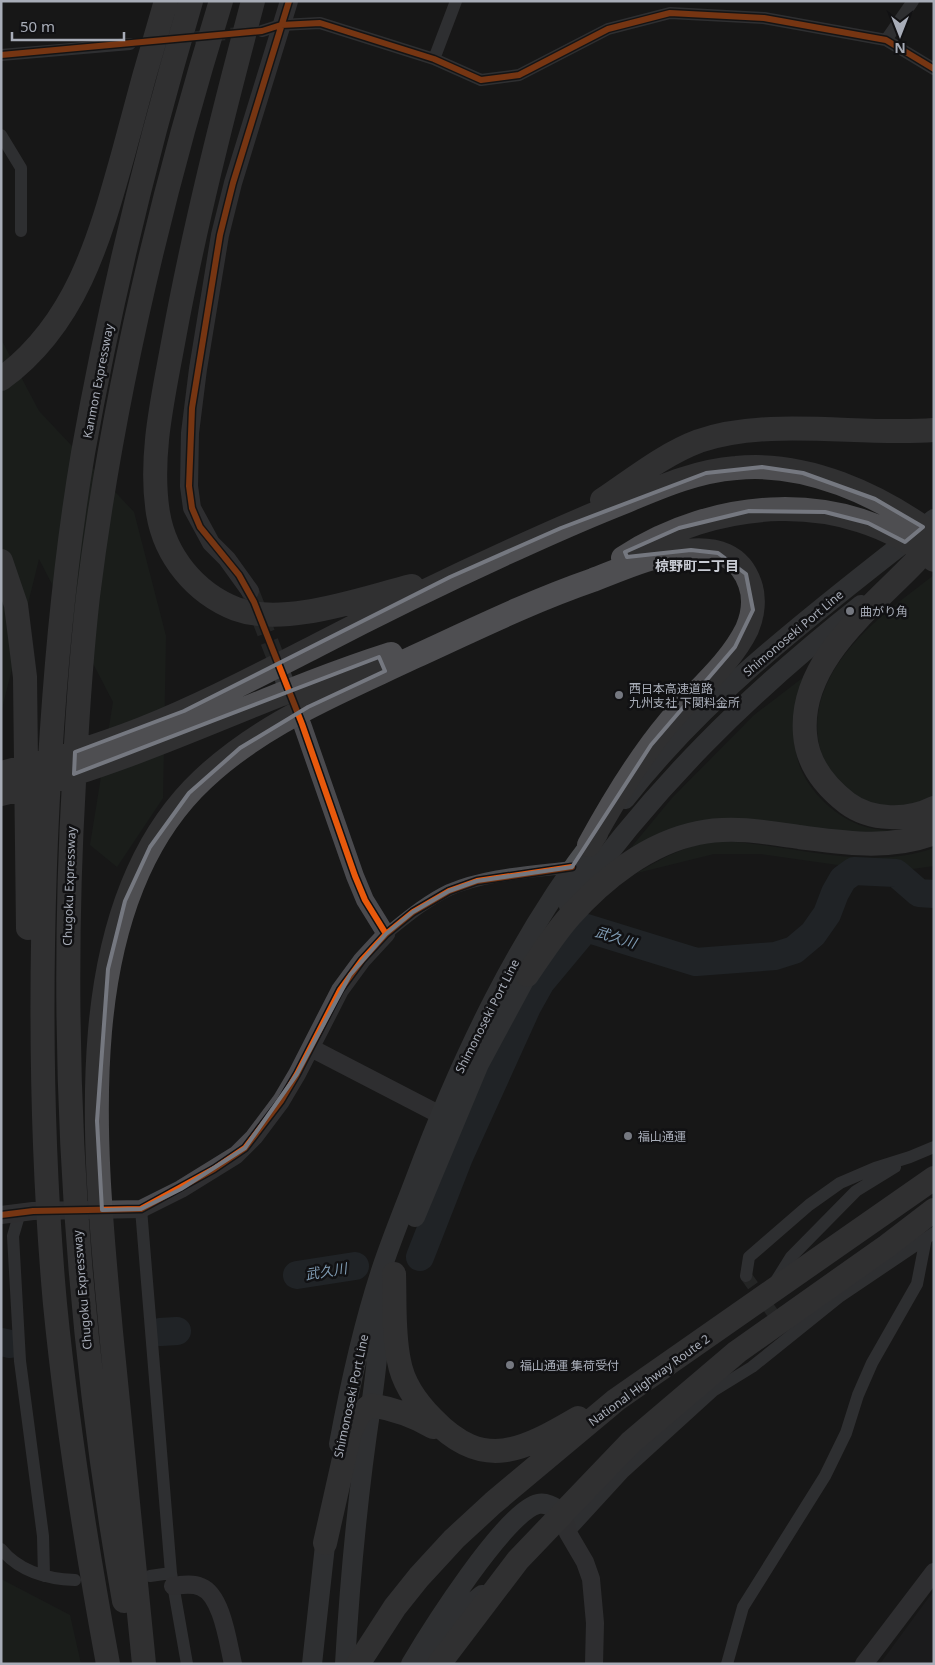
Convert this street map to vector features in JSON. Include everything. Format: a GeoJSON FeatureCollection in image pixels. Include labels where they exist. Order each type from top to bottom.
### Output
{"type":"FeatureCollection","features":[{"type":"Feature","properties":{"kind":"highway"},"geometry":{"type":"LineString","coordinates":[[1,379],[32,353],[52,329],[75,295],[88,267],[109,204],[166,1]]}},
{"type":"Feature","properties":{"kind":"highway","name":"Kanmon Expressway"},"geometry":{"type":"LineString","coordinates":[[50,769],[52,718],[65,583],[85,446],[128,238],[151,143],[191,1]]}},
{"type":"Feature","properties":{"kind":"highway","name":"Kanmon Expressway"},"geometry":{"type":"LineString","coordinates":[[75,763],[91,578],[108,462],[131,343],[153,244],[179,144],[221,1]]}},
{"type":"Feature","properties":{"kind":"highway"},"geometry":{"type":"LineString","coordinates":[[253,1],[199,213],[169,366],[156,462],[156,498],[164,535],[181,568],[200,588],[237,609],[255,613],[293,613],[315,610],[450,577]]}},
{"type":"Feature","properties":{"kind":"highway"},"geometry":{"type":"LineString","coordinates":[[561,528],[659,462],[698,442],[718,436],[767,430],[934,430]]}},
{"type":"Feature","properties":{"kind":"highway"},"geometry":{"type":"LineString","coordinates":[[1,773],[102,744],[184,711],[450,577],[561,528],[672,483],[706,472],[762,467],[803,473],[849,487],[905,516],[934,535]]}},
{"type":"Feature","properties":{"kind":"highway"},"geometry":{"type":"LineString","coordinates":[[583,583],[637,549],[664,535],[701,521],[749,511],[800,509],[825,512],[868,523],[886,531],[927,561],[845,633],[830,653],[808,693],[804,725],[805,742],[810,757],[827,785],[849,805],[862,811],[893,817],[912,816],[934,808]]}},
{"type":"Feature","properties":{"kind":"highway"},"geometry":{"type":"LineString","coordinates":[[144,1664],[103,1240],[97,1121],[100,1047],[108,969],[125,901],[150,847],[189,794],[212,770],[240,748],[272,727],[308,707],[481,626],[583,583],[676,551],[705,550],[723,555],[737,565],[748,580],[753,610],[744,635],[725,660],[651,745],[613,801],[589,845]]}},
{"type":"Feature","properties":{"kind":"highway"},"geometry":{"type":"LineString","coordinates":[[1,561],[9,578],[22,639],[26,726],[37,823],[30,1009],[48,1206]]}},
{"type":"Feature","properties":{"kind":"highway"},"geometry":{"type":"LineString","coordinates":[[1,794],[55,780],[108,763],[311,681],[481,626]]}},
{"type":"Feature","properties":{"kind":"highway","name":"Chugoku Expressway"},"geometry":{"type":"LineString","coordinates":[[75,763],[67,913],[68,1048],[78,1240],[98,1445],[136,1664]]}},
{"type":"Feature","properties":{"kind":"highway","name":"Chugoku Expressway"},"geometry":{"type":"LineString","coordinates":[[50,769],[37,823],[50,1242],[55,1305],[80,1506],[108,1664]]}},
{"type":"Feature","properties":{"kind":"highway"},"geometry":{"type":"LineString","coordinates":[[527,975],[569,917],[592,894],[645,853],[680,837],[698,833],[735,830],[872,845],[895,844],[934,833]]}},
{"type":"Feature","properties":{"kind":"highway","name":"National Highway Route 2"},"geometry":{"type":"LineString","coordinates":[[357,1664],[395,1607],[419,1577],[473,1521],[616,1400],[934,1178]]}},
{"type":"Feature","properties":{"kind":"highway"},"geometry":{"type":"LineString","coordinates":[[439,1664],[512,1567],[565,1523],[630,1443],[704,1378],[737,1352],[887,1246],[934,1210]]}},
{"type":"Feature","properties":{"kind":"highway"},"geometry":{"type":"LineString","coordinates":[[394,1274],[395,1326],[402,1373],[420,1406],[450,1437]]}},
{"type":"Feature","properties":{"kind":"highway"},"geometry":{"type":"LineString","coordinates":[[325,1543],[350,1432],[359,1414],[371,1405],[403,1412],[472,1448],[508,1450],[541,1439],[580,1417],[616,1400]]}},
{"type":"Feature","properties":{"kind":"main road","name":"Shimonoseki Port Line"},"geometry":{"type":"LineString","coordinates":[[345,1664],[353,1548],[385,1308],[394,1274],[447,1118],[488,1011],[572,867],[634,788],[670,746],[747,671],[790,633],[934,519]]}},
{"type":"Feature","properties":{"kind":"main road","name":"Shimonoseki Port Line"},"geometry":{"type":"LineString","coordinates":[[312,1664],[325,1543],[339,1444],[359,1350],[382,1268],[447,1118],[480,1064],[553,929],[586,883],[652,799],[726,721],[802,652],[927,561],[934,547]]}},
{"type":"Feature","properties":{"kind":"main road"},"geometry":{"type":"LineString","coordinates":[[415,1663],[456,1592],[520,1514],[539,1504],[550,1505],[565,1523]]}},
{"type":"Feature","properties":{"kind":"main road"},"geometry":{"type":"LineString","coordinates":[[415,1663],[467,1607],[512,1567]]}},
{"type":"Feature","properties":{"kind":"main road"},"geometry":{"type":"LineString","coordinates":[[346,1643],[357,1664]]}},
{"type":"Feature","properties":{"kind":"street"},"geometry":{"type":"LineString","coordinates":[[250,592],[239,575],[211,543],[192,508],[189,486],[190,433],[198,369],[220,236],[289,1]]}},
{"type":"Feature","properties":{"kind":"street"},"geometry":{"type":"LineString","coordinates":[[434,59],[456,1]]}},
{"type":"Feature","properties":{"kind":"street"},"geometry":{"type":"LineString","coordinates":[[886,40],[913,1]]}},
{"type":"Feature","properties":{"kind":"street"},"geometry":{"type":"LineString","coordinates":[[262,31],[281,25],[320,23],[434,59],[481,80],[519,75],[608,29],[670,13],[764,18],[886,40],[934,69]]}},
{"type":"Feature","properties":{"kind":"street"},"geometry":{"type":"LineString","coordinates":[[1,55],[130,44]]}},
{"type":"Feature","properties":{"kind":"street"},"geometry":{"type":"LineString","coordinates":[[1,135],[21,168],[21,231]]}},
{"type":"Feature","properties":{"kind":"street"},"geometry":{"type":"LineString","coordinates":[[802,652],[870,610]]}},
{"type":"Feature","properties":{"kind":"street"},"geometry":{"type":"LineString","coordinates":[[302,724],[364,900],[386,934]]}},
{"type":"Feature","properties":{"kind":"street"},"geometry":{"type":"LineString","coordinates":[[1,1215],[20,1212],[142,1209],[181,1189],[244,1148],[281,1101],[311,1048],[340,990],[362,960],[386,934],[413,912],[448,890],[477,880],[572,867]]}},
{"type":"Feature","properties":{"kind":"street"},"geometry":{"type":"LineString","coordinates":[[311,1048],[447,1118]]}},
{"type":"Feature","properties":{"kind":"street"},"geometry":{"type":"LineString","coordinates":[[768,1294],[791,1257],[856,1191],[910,1158],[934,1147]]}},
{"type":"Feature","properties":{"kind":"street"},"geometry":{"type":"LineString","coordinates":[[746,1276],[749,1257],[809,1205],[840,1183],[874,1168],[910,1158]]}},
{"type":"Feature","properties":{"kind":"street"},"geometry":{"type":"LineString","coordinates":[[142,1209],[172,1580],[187,1664]]}},
{"type":"Feature","properties":{"kind":"street"},"geometry":{"type":"LineString","coordinates":[[20,1212],[13,1236],[20,1361],[44,1536],[44,1576]]}},
{"type":"Feature","properties":{"kind":"street"},"geometry":{"type":"LineString","coordinates":[[594,1664],[596,1623],[591,1578],[565,1523],[706,1397],[752,1367],[787,1334],[930,1236]]}},
{"type":"Feature","properties":{"kind":"street"},"geometry":{"type":"LineString","coordinates":[[727,1664],[744,1607],[825,1476],[846,1433],[858,1395],[872,1363],[917,1284],[930,1236]]}},
{"type":"Feature","properties":{"kind":"street"},"geometry":{"type":"LineString","coordinates":[[1,1549],[16,1563],[44,1576],[75,1580]]}},
{"type":"Feature","properties":{"kind":"street"},"geometry":{"type":"LineString","coordinates":[[864,1664],[934,1572]]}},
{"type":"Feature","properties":{"kind":"street"},"geometry":{"type":"LineString","coordinates":[[150,1576],[199,1586],[211,1594],[218,1606],[233,1664]]}},
{"type":"Feature","properties":{"kind":"highlighted area"},"geometry":{"type":"Polygon","coordinates":[[[762,467],[803,473],[875,499],[923,527],[905,542],[868,523],[825,512],[749,511],[679,528],[625,552],[627,557],[691,550],[718,553],[746,574],[753,610],[735,647],[651,745],[572,867],[477,881],[449,891],[413,912],[386,934],[350,975],[297,1074],[245,1148],[181,1189],[141,1209],[102,1210],[97,1121],[108,969],[125,901],[150,847],[189,793],[240,748],[308,707],[385,671],[379,657],[74,774],[75,752],[184,711],[450,577],[561,528],[706,473],[762,467]]]}},
{"type":"Feature","properties":{"kind":"shaded area"},"geometry":{"type":"Polygon","coordinates":[[[1,339],[39,411],[134,512],[166,636],[163,798],[117,867],[90,845],[113,702],[39,559],[1,713],[1,339]]]}},
{"type":"Feature","properties":{"kind":"shaded area"},"geometry":{"type":"Polygon","coordinates":[[[934,575],[934,796],[906,805],[880,805],[858,797],[839,783],[826,763],[818,740],[818,714],[826,686],[835,669],[858,638],[872,624],[934,575]]]}},
{"type":"Feature","properties":{"kind":"shaded area"},"geometry":{"type":"Polygon","coordinates":[[[805,676],[796,748],[803,774],[811,787],[832,809],[857,824],[886,830],[919,827],[934,821],[934,826],[889,837],[750,823],[624,856],[672,798],[754,715],[805,676]]]}},
{"type":"Feature","properties":{"kind":"shaded area"},"geometry":{"type":"Polygon","coordinates":[[[715,841],[853,857],[880,858],[907,855],[934,848],[934,866],[905,870],[898,878],[853,874],[838,865],[761,854],[714,854],[637,873],[674,853],[715,841]]]}},
{"type":"Feature","properties":{"kind":"shaded area"},"geometry":{"type":"Polygon","coordinates":[[[1,1579],[70,1615],[81,1664],[1,1664],[1,1579]]]}},
{"type":"Feature","properties":{"kind":"shaded area"},"geometry":{"type":"Polygon","coordinates":[[[934,1591],[934,1664],[880,1664],[924,1604],[934,1591]]]}},
{"type":"Feature","properties":{"kind":"waterway","name":"武久川"},"geometry":{"type":"LineString","coordinates":[[420,1257],[459,1157],[527,1007],[541,982],[586,928],[696,962],[775,956],[794,950],[813,934],[827,914],[843,879],[854,871],[896,873],[919,893],[934,894]]}},
{"type":"Feature","properties":{"kind":"waterway","name":"武久川"},"geometry":{"type":"LineString","coordinates":[[297,1275],[355,1266]]}},
{"type":"Feature","properties":{"kind":"waterway","name":"武久川"},"geometry":{"type":"LineString","coordinates":[[160,1332],[177,1331]]}},
{"type":"Feature","properties":{"kind":"waterway","name":"武久川"},"geometry":{"type":"LineString","coordinates":[[1,1342],[10,1344]]}},
{"type":"Feature","properties":{"kind":"tunnel"},"geometry":{"type":"LineString","coordinates":[[177,39],[249,32]]}},
{"type":"Feature","properties":{"kind":"tunnel"},"geometry":{"type":"LineString","coordinates":[[250,591],[293,703]]}},
{"type":"Feature","properties":{"kind":"tunnel"},"geometry":{"type":"LineString","coordinates":[[746,1276],[782,1326]]}},
{"type":"Feature","properties":{"kind":"cycle path"},"geometry":{"type":"LineString","coordinates":[[289,1],[233,183],[220,235],[192,408],[189,486],[192,508],[200,527],[239,575],[254,602],[302,724],[355,876],[365,900],[386,934]]}},
{"type":"Feature","properties":{"kind":"cycle path"},"geometry":{"type":"LineString","coordinates":[[1,55],[262,31],[281,25],[320,23],[434,59],[481,80],[519,75],[608,29],[670,13],[764,18],[886,40],[934,69]]}},
{"type":"Feature","properties":{"kind":"cycle path"},"geometry":{"type":"LineString","coordinates":[[1,1215],[33,1211],[141,1209],[214,1169],[245,1148],[281,1101],[340,990],[362,960],[386,934],[413,912],[449,891],[477,881],[572,867]]}},
{"type":"Feature","properties":{"kind":"place","name":"曲がり角"},"geometry":{"type":"Point","coordinates":[850,611]}},
{"type":"Feature","properties":{"kind":"place","name":"西日本高速道路 九州支社 下関料金所"},"geometry":{"type":"Point","coordinates":[619,695]}},
{"type":"Feature","properties":{"kind":"place","name":"福山通運"},"geometry":{"type":"Point","coordinates":[628,1136]}},
{"type":"Feature","properties":{"kind":"place","name":"福山通運 集荷受付"},"geometry":{"type":"Point","coordinates":[510,1365]}},
{"type":"Feature","properties":{"kind":"district","name":"椋野町二丁目"},"geometry":{"type":"Point","coordinates":[697,565]}}]}
